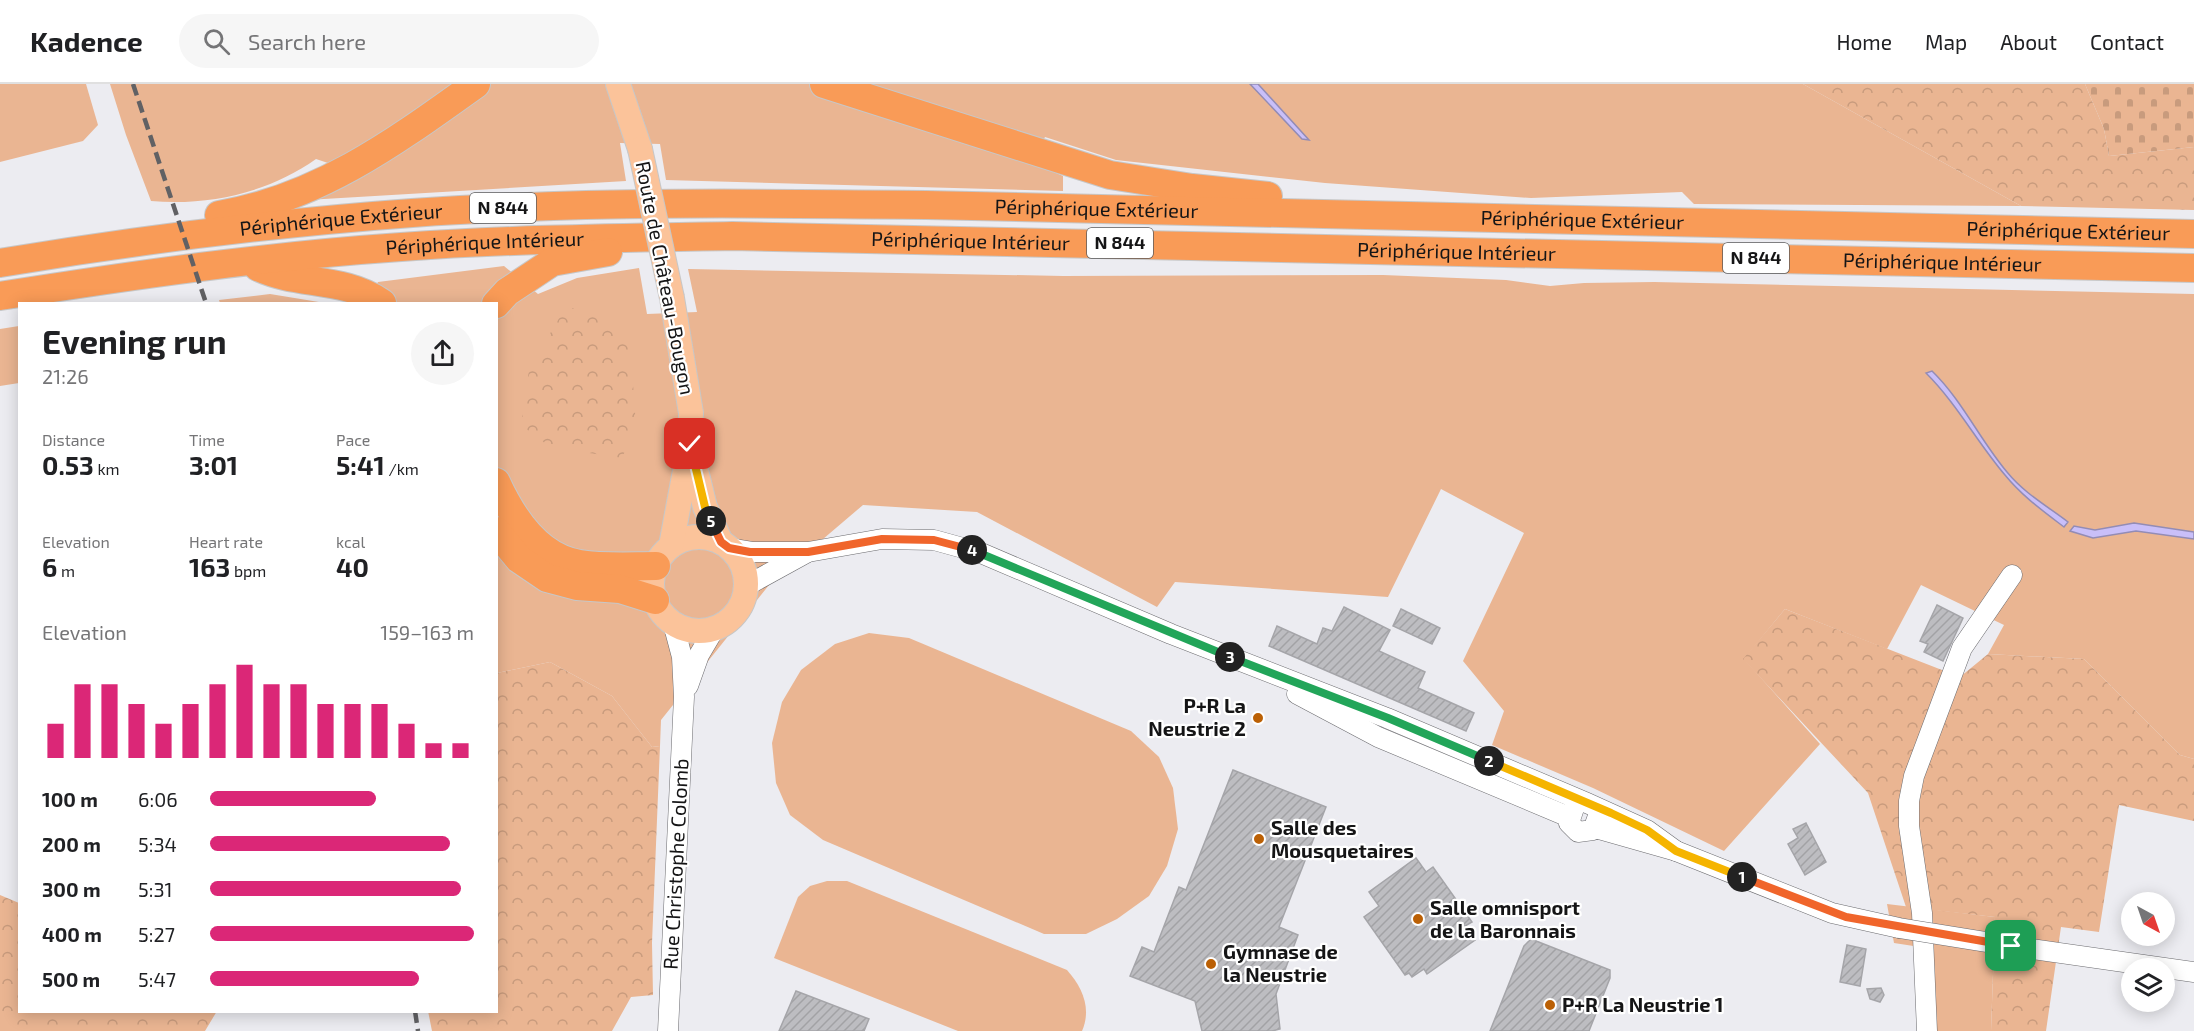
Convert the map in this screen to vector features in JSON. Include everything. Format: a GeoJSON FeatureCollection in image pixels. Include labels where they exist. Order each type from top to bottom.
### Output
{"type":"FeatureCollection","features":[{"type":"Feature","properties":{"kind":"highway"},"geometry":{"type":"LineString","coordinates":[[83,250],[111,229],[252,208],[310,188],[365,159],[476,84]]}},
{"type":"Feature","properties":{"kind":"highway"},"geometry":{"type":"LineString","coordinates":[[824,84],[1110,175],[1192,188],[1282,197],[1300,214]]}},
{"type":"Feature","properties":{"kind":"highway","name":"Périphérique Extérieur"},"geometry":{"type":"LineString","coordinates":[[0,262],[304,222],[412,213],[595,205],[745,203],[926,205],[2194,234]]}},
{"type":"Feature","properties":{"kind":"highway"},"geometry":{"type":"LineString","coordinates":[[498,302],[507,292],[552,262],[611,252],[703,251],[732,236]]}},
{"type":"Feature","properties":{"kind":"highway","name":"Périphérique Intérieur"},"geometry":{"type":"LineString","coordinates":[[0,296],[132,275],[400,247],[732,236],[1026,240],[2194,268]]}},
{"type":"Feature","properties":{"kind":"highway"},"geometry":{"type":"LineString","coordinates":[[245,262],[276,276],[320,280],[347,286],[380,302]]}},
{"type":"Feature","properties":{"kind":"highway"},"geometry":{"type":"LineString","coordinates":[[498,486],[528,535],[549,551],[578,564],[663,556]]}},
{"type":"Feature","properties":{"kind":"highway"},"geometry":{"type":"LineString","coordinates":[[498,533],[519,559],[547,578],[577,586],[620,589],[655,600]]}},
{"type":"Feature","properties":{"kind":"main road","name":"Route de Château-Bougon"},"geometry":{"type":"LineString","coordinates":[[618,84],[640,148],[672,298],[691,412],[690,444],[663,556]]}},
{"type":"Feature","properties":{"kind":"main road","name":"Route de Château-Bougon"},"geometry":{"type":"LineString","coordinates":[[635,84],[640,148]]}},
{"type":"Feature","properties":{"kind":"main road","name":"Route de Château-Bougon"},"geometry":{"type":"LineString","coordinates":[[690,444],[705,507],[725,545]]}},
{"type":"Feature","properties":{"kind":"main road"},"geometry":{"type":"LineString","coordinates":[[692,537],[706,537],[725,545],[742,565],[746,586],[738,610],[726,622],[715,628],[693,630],[673,623],[661,611],[655,600],[652,583],[663,556],[692,537]]}},
{"type":"Feature","properties":{"kind":"street"},"geometry":{"type":"LineString","coordinates":[[725,545],[753,552],[808,552],[882,539],[934,540],[954,545],[1005,562],[1217,652],[1388,718],[1647,830],[1676,851]]}},
{"type":"Feature","properties":{"kind":"street"},"geometry":{"type":"LineString","coordinates":[[746,586],[808,552]]}},
{"type":"Feature","properties":{"kind":"street"},"geometry":{"type":"LineString","coordinates":[[1927,1031],[1922,913],[1909,826],[1909,801],[1914,776],[1962,648],[2012,575]]}},
{"type":"Feature","properties":{"kind":"street","name":"Rue Christophe Colomb"},"geometry":{"type":"LineString","coordinates":[[668,1031],[684,697],[682,657],[673,623]]}},
{"type":"Feature","properties":{"kind":"street","name":"Rue Christophe Colomb"},"geometry":{"type":"LineString","coordinates":[[684,697],[699,655],[715,628]]}},
{"type":"Feature","properties":{"kind":"street"},"geometry":{"type":"LineString","coordinates":[[1217,652],[1378,737],[1569,817],[1573,829],[1584,834],[1595,828],[1598,821],[1590,804]]}},
{"type":"Feature","properties":{"kind":"street"},"geometry":{"type":"LineString","coordinates":[[1569,817],[1575,807],[1590,804]]}},
{"type":"Feature","properties":{"kind":"street"},"geometry":{"type":"LineString","coordinates":[[1595,828],[1676,851],[1832,913],[1899,928],[2194,972]]}},
{"type":"Feature","properties":{"kind":"green space"},"geometry":{"type":"Polygon","coordinates":[[[0,84],[86,84],[98,125],[83,141],[0,162],[0,84]]]}},
{"type":"Feature","properties":{"kind":"green space"},"geometry":{"type":"Polygon","coordinates":[[[110,84],[1803,84],[2021,206],[1694,204],[1682,192],[1531,198],[1325,183],[1116,160],[1045,137],[1032,162],[1063,176],[1063,191],[666,180],[660,144],[620,143],[626,181],[307,200],[331,164],[316,159],[278,181],[237,195],[194,201],[151,201],[110,84]]]}},
{"type":"Feature","properties":{"kind":"green space"},"geometry":{"type":"Polygon","coordinates":[[[1803,84],[2085,84],[2104,129],[2109,156],[2194,147],[2194,210],[2021,206],[1803,84]]]}},
{"type":"Feature","properties":{"kind":"green space"},"geometry":{"type":"Polygon","coordinates":[[[2085,84],[2194,84],[2194,147],[2109,156],[2104,129],[2085,84]]]}},
{"type":"Feature","properties":{"kind":"green space"},"geometry":{"type":"Polygon","coordinates":[[[504,266],[538,294],[577,278],[639,268],[647,314],[697,312],[688,269],[1063,276],[1383,275],[1506,280],[1550,286],[1654,282],[2194,294],[2194,759],[2180,755],[2084,659],[1988,654],[2004,625],[1921,585],[1887,649],[1785,609],[1744,659],[1820,744],[1724,851],[1593,788],[1492,745],[1504,711],[1463,661],[1524,533],[1441,489],[1388,597],[1175,582],[1157,607],[977,512],[863,505],[769,585],[661,720],[660,746],[652,747],[612,696],[550,662],[498,673],[498,302],[367,302],[378,282],[504,266]]]}},
{"type":"Feature","properties":{"kind":"green space"},"geometry":{"type":"Polygon","coordinates":[[[270,294],[319,302],[220,302],[219,300],[270,294]]]}},
{"type":"Feature","properties":{"kind":"green space"},"geometry":{"type":"Polygon","coordinates":[[[566,306],[629,328],[636,426],[622,458],[550,447],[521,425],[529,370],[566,306]]]}},
{"type":"Feature","properties":{"kind":"green space"},"geometry":{"type":"Polygon","coordinates":[[[18,326],[18,383],[0,386],[0,329],[18,326]]]}},
{"type":"Feature","properties":{"kind":"green space"},"geometry":{"type":"Polygon","coordinates":[[[1785,609],[1960,677],[1988,654],[2084,659],[2180,755],[2194,759],[2194,821],[2119,805],[2099,932],[2061,927],[2046,1031],[1991,1031],[1995,917],[1906,907],[1868,793],[1743,659],[1785,609]]]}},
{"type":"Feature","properties":{"kind":"green space"},"geometry":{"type":"Polygon","coordinates":[[[869,633],[909,638],[1131,731],[1159,757],[1173,788],[1178,829],[1167,866],[1149,896],[1117,919],[1086,934],[1044,934],[823,840],[790,815],[776,783],[772,743],[782,702],[801,670],[835,644],[869,633]]]}},
{"type":"Feature","properties":{"kind":"green space"},"geometry":{"type":"Polygon","coordinates":[[[550,662],[612,696],[652,747],[660,746],[652,943],[653,995],[631,997],[612,1031],[432,1031],[428,1013],[498,1013],[498,673],[550,662]]]}},
{"type":"Feature","properties":{"kind":"green space"},"geometry":{"type":"Polygon","coordinates":[[[827,881],[847,881],[1067,970],[1077,983],[1086,1006],[1082,1031],[958,1031],[774,958],[798,897],[810,886],[827,881]]]}},
{"type":"Feature","properties":{"kind":"green space"},"geometry":{"type":"Polygon","coordinates":[[[0,895],[18,903],[18,1013],[216,1013],[205,1031],[0,1031],[0,895]]]}},
{"type":"Feature","properties":{"kind":"green space"},"geometry":{"type":"Polygon","coordinates":[[[1887,904],[1995,917],[1991,1031],[1936,1031],[1933,949],[1894,943],[1887,904]]]}},
{"type":"Feature","properties":{"kind":"shaded area"},"geometry":{"type":"Polygon","coordinates":[[[1250,84],[1258,84],[1309,140],[1302,139],[1250,84]]]}},
{"type":"Feature","properties":{"kind":"shaded area"},"geometry":{"type":"Polygon","coordinates":[[[1932,371],[1962,407],[2007,472],[2028,493],[2068,522],[2064,527],[2026,496],[2005,475],[1947,397],[1926,373],[1932,371]]]}},
{"type":"Feature","properties":{"kind":"shaded area"},"geometry":{"type":"Polygon","coordinates":[[[2134,523],[2194,532],[2194,539],[2136,531],[2093,538],[2070,531],[2074,526],[2095,530],[2134,523]]]}},
{"type":"Feature","properties":{"kind":"building"},"geometry":{"type":"Polygon","coordinates":[[[1937,605],[1963,618],[1943,661],[1924,652],[1928,644],[1920,641],[1937,605]]]}},
{"type":"Feature","properties":{"kind":"building"},"geometry":{"type":"Polygon","coordinates":[[[1344,607],[1390,630],[1379,651],[1425,672],[1418,688],[1474,713],[1466,731],[1269,646],[1277,626],[1317,644],[1323,628],[1332,631],[1344,607]]]}},
{"type":"Feature","properties":{"kind":"building"},"geometry":{"type":"Polygon","coordinates":[[[1401,609],[1440,628],[1432,644],[1393,626],[1401,609]]]}},
{"type":"Feature","properties":{"kind":"building"},"geometry":{"type":"Polygon","coordinates":[[[1233,770],[1326,807],[1279,927],[1298,935],[1276,994],[1280,1029],[1272,1031],[1202,1031],[1195,1001],[1130,976],[1142,947],[1154,952],[1179,887],[1186,890],[1233,770]]]}},
{"type":"Feature","properties":{"kind":"building"},"geometry":{"type":"Polygon","coordinates":[[[1806,823],[1826,862],[1805,875],[1788,844],[1798,838],[1793,829],[1806,823]]]}},
{"type":"Feature","properties":{"kind":"building","name":"Salle omnisport de la Baronnais"},"geometry":{"type":"Polygon","coordinates":[[[1416,858],[1426,872],[1433,867],[1472,922],[1465,926],[1475,940],[1427,974],[1424,969],[1412,977],[1409,973],[1405,975],[1364,917],[1379,906],[1369,892],[1416,858]]]}},
{"type":"Feature","properties":{"kind":"building","name":"P+R La Neustrie 1"},"geometry":{"type":"Polygon","coordinates":[[[1531,939],[1610,970],[1610,978],[1589,1031],[1490,1031],[1524,946],[1531,939]]]}},
{"type":"Feature","properties":{"kind":"building"},"geometry":{"type":"Polygon","coordinates":[[[1847,945],[1866,949],[1860,986],[1840,982],[1847,945]]]}},
{"type":"Feature","properties":{"kind":"building"},"geometry":{"type":"Polygon","coordinates":[[[1881,988],[1884,995],[1880,1002],[1870,999],[1867,989],[1881,988]]]}},
{"type":"Feature","properties":{"kind":"building"},"geometry":{"type":"Polygon","coordinates":[[[796,991],[869,1019],[864,1031],[779,1031],[796,991]]]}},
{"type":"Feature","properties":{"kind":"railway"},"geometry":{"type":"LineString","coordinates":[[133,84],[206,302]]}},
{"type":"Feature","properties":{"kind":"railway"},"geometry":{"type":"LineString","coordinates":[[415,1013],[418,1031]]}},
{"type":"Feature","properties":{"kind":"place","name":"P+R La Neustrie 2"},"geometry":{"type":"Point","coordinates":[1258,718]}},
{"type":"Feature","properties":{"kind":"place","name":"Salle des Mousquetaires"},"geometry":{"type":"Point","coordinates":[1259,839]}},
{"type":"Feature","properties":{"kind":"place","name":"Salle omnisport de la Baronnais"},"geometry":{"type":"Point","coordinates":[1418,919]}},
{"type":"Feature","properties":{"kind":"place","name":"Gymnase de la Neustrie"},"geometry":{"type":"Point","coordinates":[1211,964]}},
{"type":"Feature","properties":{"kind":"place","name":"P+R La Neustrie 1"},"geometry":{"type":"Point","coordinates":[1550,1005]}},
{"type":"Feature","properties":{"kind":"route"},"geometry":{"type":"LineString","coordinates":[[690,444],[705,507],[721,542],[729,548],[753,552],[808,552],[882,539],[934,540],[981,553],[1172,634],[1388,718],[1611,813],[1647,830],[1676,851],[1832,913],[1899,928],[2011,946]]}}]}
